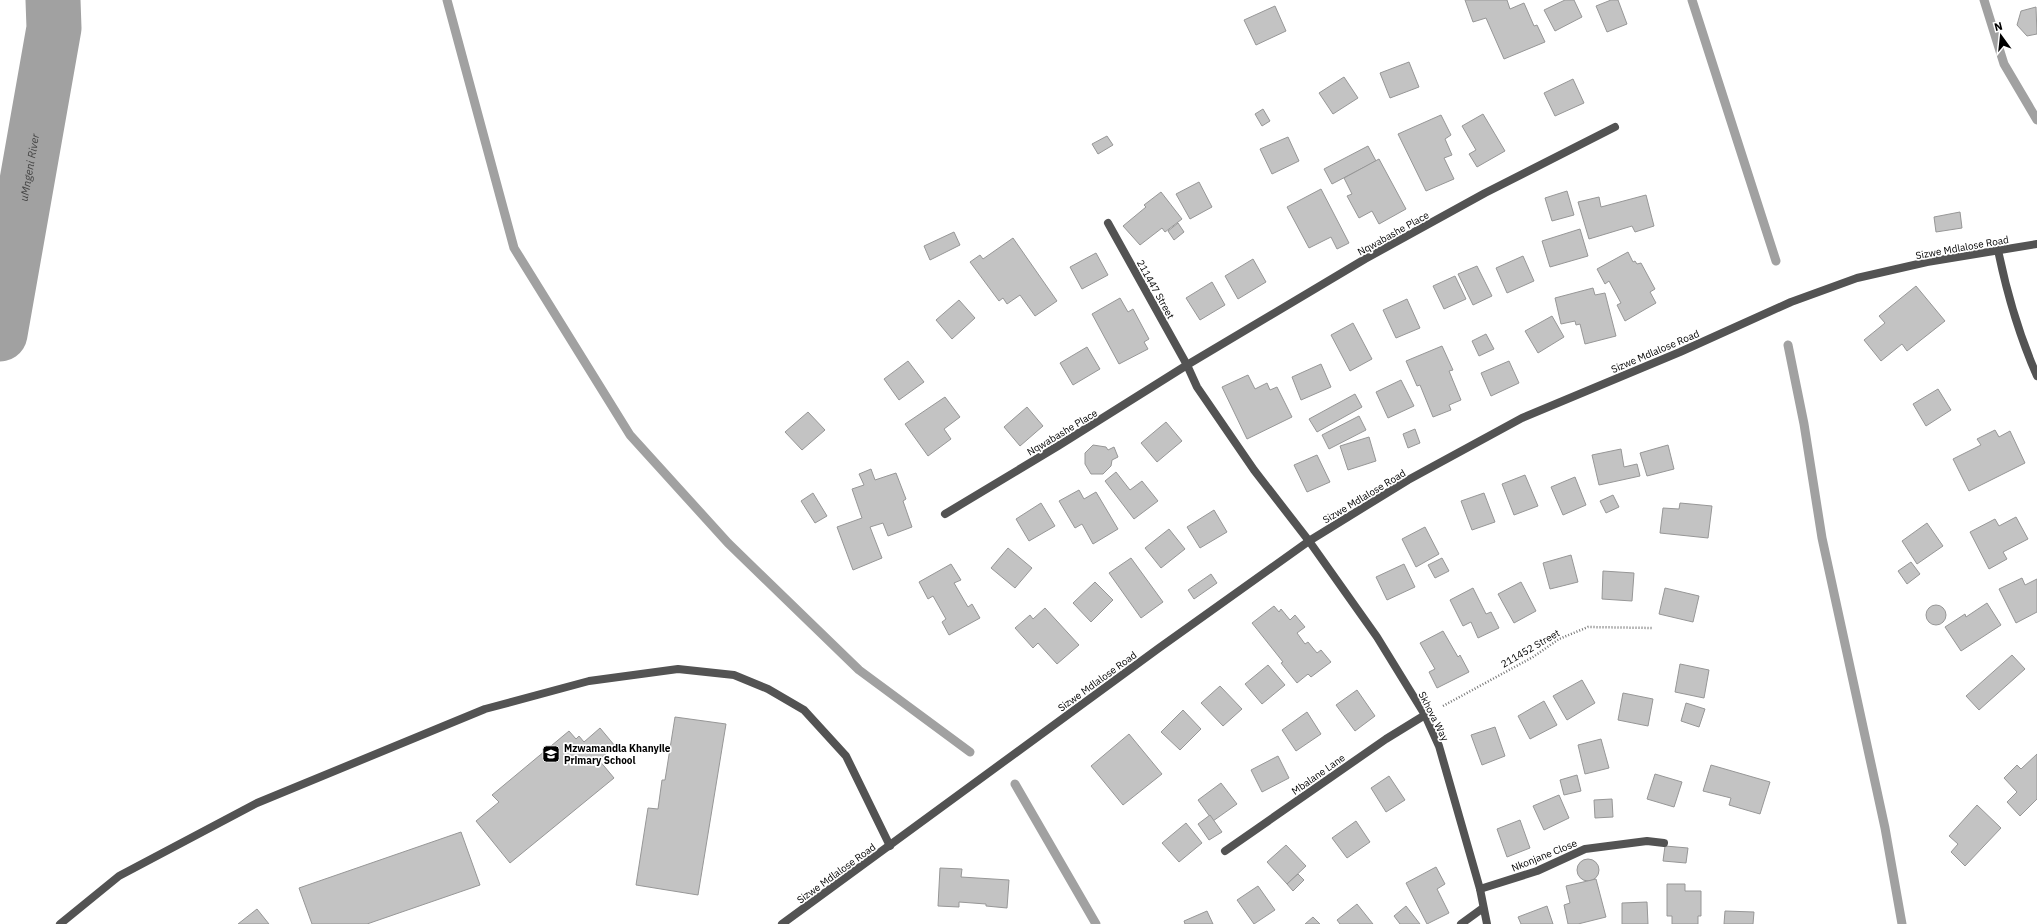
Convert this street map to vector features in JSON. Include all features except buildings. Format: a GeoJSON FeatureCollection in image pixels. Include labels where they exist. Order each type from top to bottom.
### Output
{"type":"FeatureCollection","features":[{"type":"Feature","properties":{"kind":"street","name":"Nqwabashe Place"},"geometry":{"type":"LineString","coordinates":[[945,514],[1071,439],[1187,365],[1365,259],[1485,193],[1615,127]]}},
{"type":"Feature","properties":{"kind":"street","name":"211447 Street"},"geometry":{"type":"LineString","coordinates":[[1108,222],[1187,365]]}},
{"type":"Feature","properties":{"kind":"street","name":"Sizwe Mdlalose Road"},"geometry":{"type":"LineString","coordinates":[[782,924],[1159,648],[1309,541],[1408,480],[1522,418],[1680,352],[1791,302],[1857,278],[1927,262],[2037,244]]}},
{"type":"Feature","properties":{"kind":"street"},"geometry":{"type":"LineString","coordinates":[[1998,250],[2007,293],[2024,347],[2037,376]]}},
{"type":"Feature","properties":{"kind":"street"},"geometry":{"type":"LineString","coordinates":[[1187,365],[1197,387],[1237,445],[1309,541]]}},
{"type":"Feature","properties":{"kind":"street","name":"Skhova Way"},"geometry":{"type":"LineString","coordinates":[[1309,541],[1377,637],[1424,716],[1439,746],[1480,889],[1483,908],[1488,924]]}},
{"type":"Feature","properties":{"kind":"street"},"geometry":{"type":"LineString","coordinates":[[60,924],[119,876],[257,804],[478,712],[589,681],[678,669],[734,675],[768,689],[804,710],[846,756],[890,846]]}},
{"type":"Feature","properties":{"kind":"street","name":"Mbalane Lane"},"geometry":{"type":"LineString","coordinates":[[1225,851],[1386,739],[1424,716]]}},
{"type":"Feature","properties":{"kind":"street","name":"Nkonjane Close"},"geometry":{"type":"LineString","coordinates":[[1480,889],[1537,871],[1585,849],[1647,841],[1664,843]]}},
{"type":"Feature","properties":{"kind":"street"},"geometry":{"type":"LineString","coordinates":[[1461,924],[1483,908]]}},
{"type":"Feature","properties":{"kind":"path","name":"211452 Street"},"geometry":{"type":"LineString","coordinates":[[1424,716],[1533,657],[1559,639],[1588,627],[1652,628]]}},
{"type":"Feature","properties":{"kind":"waterway","name":"uMngeni River"},"geometry":{"type":"LineString","coordinates":[[0,334],[54,28],[53,0]]}},
{"type":"Feature","properties":{"kind":"waterway"},"geometry":{"type":"LineString","coordinates":[[447,0],[514,248],[630,435],[728,543],[859,670],[970,752]]}},
{"type":"Feature","properties":{"kind":"waterway"},"geometry":{"type":"LineString","coordinates":[[1692,0],[1776,261]]}},
{"type":"Feature","properties":{"kind":"waterway"},"geometry":{"type":"LineString","coordinates":[[1984,0],[2004,64],[2037,120]]}},
{"type":"Feature","properties":{"kind":"waterway"},"geometry":{"type":"LineString","coordinates":[[1788,345],[1804,424],[1822,538],[1885,828],[1902,924]]}},
{"type":"Feature","properties":{"kind":"waterway"},"geometry":{"type":"LineString","coordinates":[[1015,784],[1096,924]]}},
{"type":"Feature","properties":{"kind":"place","name":"Mzwamandla Khanyile Primary School"},"geometry":{"type":"Point","coordinates":[551,754]}}]}
